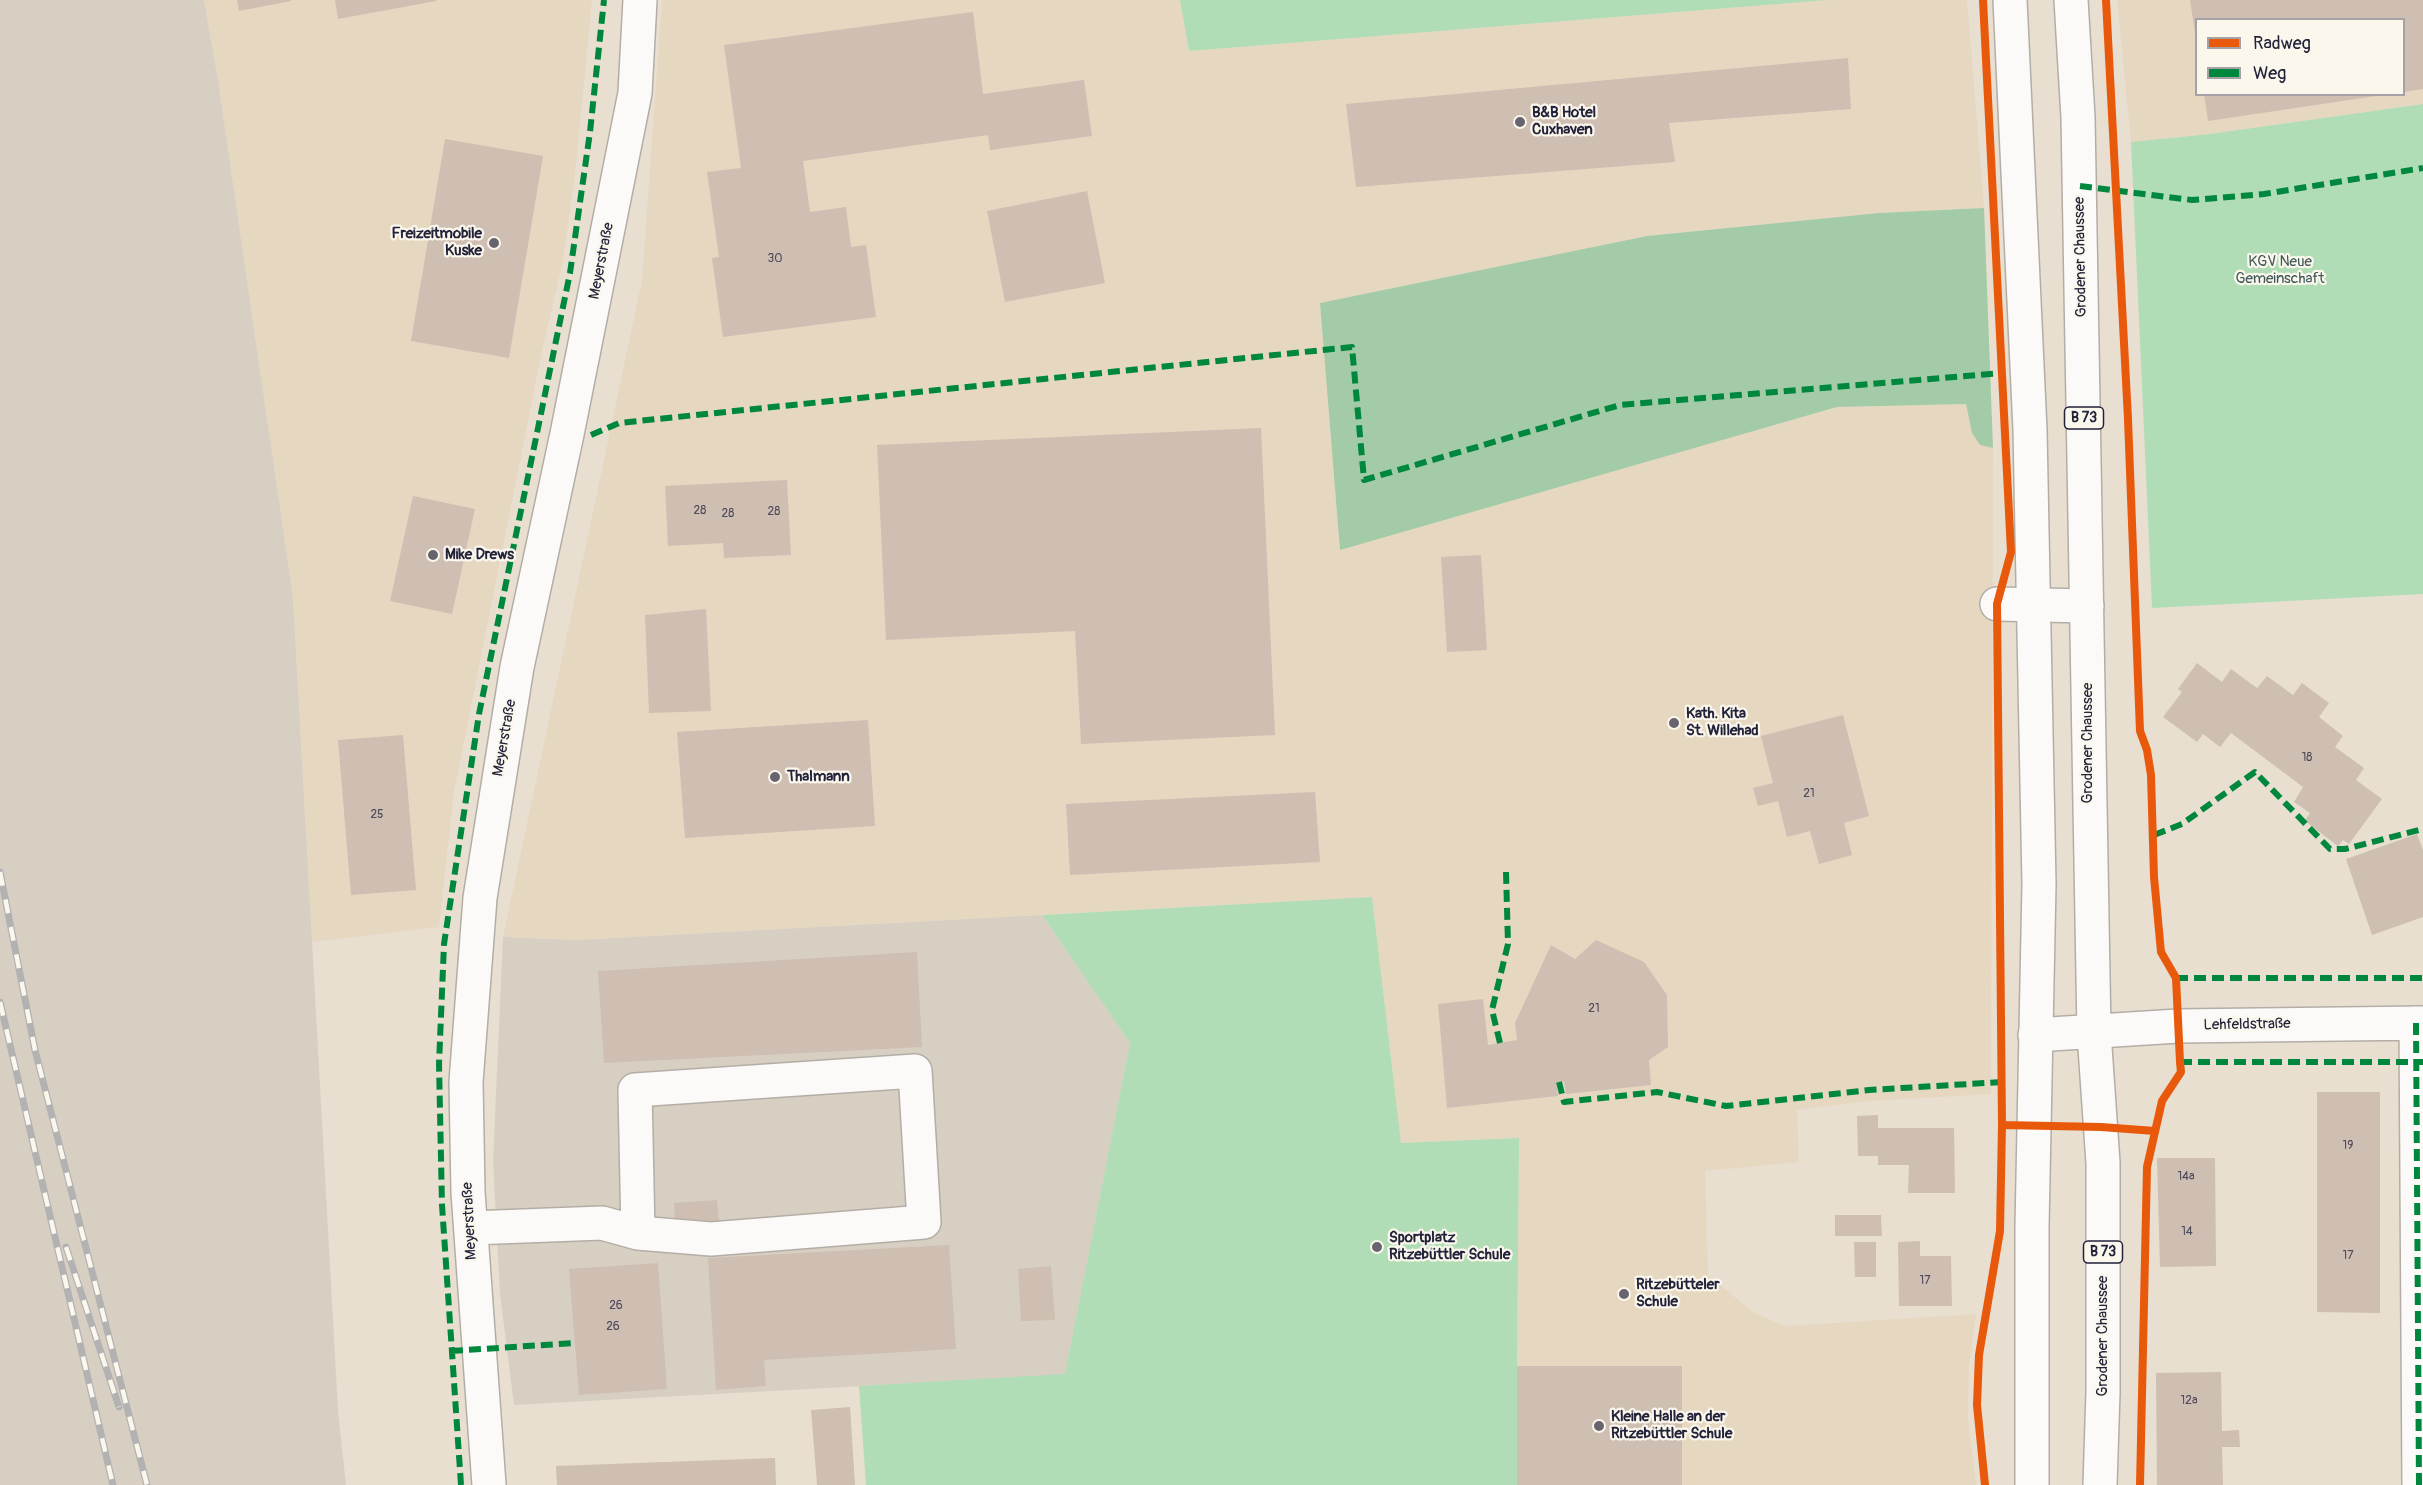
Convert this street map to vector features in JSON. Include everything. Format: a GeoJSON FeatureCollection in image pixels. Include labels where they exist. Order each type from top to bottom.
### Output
{"type":"FeatureCollection","features":[{"type":"Feature","properties":{"kind":"main road","name":"Meyerstraße"},"geometry":{"type":"LineString","coordinates":[[489,1485],[471,1228],[466,1082],[471,989],[491,816],[517,668],[567,434],[635,93],[640,0]]}},
{"type":"Feature","properties":{"kind":"main road"},"geometry":{"type":"LineString","coordinates":[[2010,0],[2030,430],[2039,884],[2032,1226],[2032,1485]]}},
{"type":"Feature","properties":{"kind":"main road","name":"Grodener Chaussee"},"geometry":{"type":"LineString","coordinates":[[2071,0],[2078,117],[2094,1033],[2103,1163],[2103,1392],[2100,1485]]}},
{"type":"Feature","properties":{"kind":"main road"},"geometry":{"type":"LineString","coordinates":[[1997,604],[2087,606]]}},
{"type":"Feature","properties":{"kind":"main road"},"geometry":{"type":"LineString","coordinates":[[2419,1023],[2420,1485]]}},
{"type":"Feature","properties":{"kind":"main road","name":"Lehfeldstraße"},"geometry":{"type":"LineString","coordinates":[[2036,1035],[2178,1026],[2419,1023]]}},
{"type":"Feature","properties":{"kind":"main road"},"geometry":{"type":"LineString","coordinates":[[471,1228],[602,1224],[638,1233],[711,1239],[924,1222],[915,1071],[635,1090],[638,1233]]}},
{"type":"Feature","properties":{"kind":"shaded area"},"geometry":{"type":"Polygon","coordinates":[[[0,0],[204,0],[218,80],[293,598],[338,1411],[346,1485],[0,1485],[0,0]]]}},
{"type":"Feature","properties":{"kind":"shaded area"},"geometry":{"type":"Polygon","coordinates":[[[204,0],[592,0],[575,174],[563,261],[542,351],[454,792],[439,927],[312,942],[293,598],[218,80],[204,0]]]}},
{"type":"Feature","properties":{"kind":"shaded area"},"geometry":{"type":"Polygon","coordinates":[[[662,0],[1180,0],[1189,51],[1828,0],[1967,0],[1984,208],[1879,213],[1647,236],[1320,303],[1340,549],[1837,407],[1966,404],[1972,433],[1980,445],[1993,448],[1991,1094],[1870,1101],[1797,1110],[1799,1162],[1705,1171],[1708,1275],[1754,1313],[1786,1326],[1976,1314],[1969,1366],[1968,1419],[1976,1485],[1682,1485],[1682,1367],[1517,1366],[1519,1138],[1401,1143],[1372,897],[576,940],[503,937],[642,280],[662,0]]]}},
{"type":"Feature","properties":{"kind":"shaded area"},"geometry":{"type":"Polygon","coordinates":[[[2117,0],[2423,0],[2423,104],[2210,134],[2131,142],[2117,0]]]}},
{"type":"Feature","properties":{"kind":"shaded area"},"geometry":{"type":"Polygon","coordinates":[[[1042,915],[1130,1043],[1065,1375],[514,1405],[500,1294],[493,1161],[503,937],[576,940],[1042,915]]]}},
{"type":"Feature","properties":{"kind":"green space"},"geometry":{"type":"Polygon","coordinates":[[[1180,0],[1828,0],[1189,51],[1180,0]]]}},
{"type":"Feature","properties":{"kind":"green space","name":"KGV Neue Gemeinschaft"},"geometry":{"type":"Polygon","coordinates":[[[2423,104],[2423,594],[2152,608],[2131,142],[2210,134],[2423,104]]]}},
{"type":"Feature","properties":{"kind":"green space"},"geometry":{"type":"Polygon","coordinates":[[[1984,208],[1993,448],[1980,445],[1972,433],[1966,404],[1837,407],[1340,550],[1320,303],[1647,236],[1879,213],[1984,208]]]}},
{"type":"Feature","properties":{"kind":"green space","name":"Sportplatz Ritzebüttler Schule"},"geometry":{"type":"Polygon","coordinates":[[[1372,897],[1401,1143],[1519,1138],[1517,1366],[1682,1366],[1682,1485],[866,1485],[859,1386],[1065,1374],[1130,1043],[1042,915],[1372,897]]]}},
{"type":"Feature","properties":{"kind":"building"},"geometry":{"type":"Polygon","coordinates":[[[237,0],[291,0],[291,1],[239,11],[237,0]]]}},
{"type":"Feature","properties":{"kind":"building"},"geometry":{"type":"Polygon","coordinates":[[[335,0],[436,0],[436,1],[338,19],[335,0]]]}},
{"type":"Feature","properties":{"kind":"building"},"geometry":{"type":"Polygon","coordinates":[[[2190,0],[2423,0],[2423,89],[2405,92],[2405,18],[2195,18],[2195,33],[2190,0]]]}},
{"type":"Feature","properties":{"kind":"building"},"geometry":{"type":"Polygon","coordinates":[[[973,12],[983,94],[1084,80],[1092,136],[990,150],[988,135],[803,161],[810,212],[846,207],[851,247],[866,245],[876,317],[723,337],[712,258],[719,257],[707,172],[741,168],[724,45],[973,12]]]}},
{"type":"Feature","properties":{"kind":"building","name":"B&B Hotel Cuxhaven"},"geometry":{"type":"Polygon","coordinates":[[[1848,58],[1851,109],[1669,123],[1675,162],[1356,187],[1346,104],[1848,58]]]}},
{"type":"Feature","properties":{"kind":"building"},"geometry":{"type":"Polygon","coordinates":[[[2204,96],[2376,96],[2208,121],[2204,96]]]}},
{"type":"Feature","properties":{"kind":"building"},"geometry":{"type":"Polygon","coordinates":[[[445,139],[543,156],[509,358],[411,341],[445,139]]]}},
{"type":"Feature","properties":{"kind":"building"},"geometry":{"type":"Polygon","coordinates":[[[1087,191],[1105,283],[1005,302],[987,211],[1087,191]]]}},
{"type":"Feature","properties":{"kind":"building"},"geometry":{"type":"Polygon","coordinates":[[[1261,428],[1275,735],[1081,744],[1075,631],[886,640],[877,445],[1261,428]]]}},
{"type":"Feature","properties":{"kind":"building"},"geometry":{"type":"Polygon","coordinates":[[[787,480],[791,555],[724,558],[723,543],[668,546],[665,486],[787,480]]]}},
{"type":"Feature","properties":{"kind":"building"},"geometry":{"type":"Polygon","coordinates":[[[413,496],[475,509],[452,614],[390,601],[413,496]]]}},
{"type":"Feature","properties":{"kind":"building"},"geometry":{"type":"Polygon","coordinates":[[[1481,555],[1487,650],[1447,652],[1441,557],[1481,555]]]}},
{"type":"Feature","properties":{"kind":"building"},"geometry":{"type":"Polygon","coordinates":[[[706,609],[711,711],[649,713],[645,615],[706,609]]]}},
{"type":"Feature","properties":{"kind":"building"},"geometry":{"type":"Polygon","coordinates":[[[2197,663],[2222,682],[2231,669],[2257,688],[2267,676],[2293,695],[2302,683],[2329,703],[2319,717],[2343,736],[2335,747],[2364,768],[2356,780],[2382,799],[2349,844],[2343,840],[2338,846],[2305,821],[2310,813],[2294,802],[2303,787],[2231,733],[2220,747],[2203,734],[2197,742],[2163,717],[2182,692],[2178,689],[2197,663]]]}},
{"type":"Feature","properties":{"kind":"building"},"geometry":{"type":"Polygon","coordinates":[[[1843,715],[1869,816],[1844,823],[1852,855],[1819,864],[1810,831],[1787,837],[1778,801],[1758,806],[1753,788],[1773,783],[1761,736],[1843,715]]]}},
{"type":"Feature","properties":{"kind":"building"},"geometry":{"type":"Polygon","coordinates":[[[868,720],[875,826],[685,838],[677,732],[868,720]]]}},
{"type":"Feature","properties":{"kind":"building"},"geometry":{"type":"Polygon","coordinates":[[[403,735],[416,890],[351,895],[338,740],[403,735]]]}},
{"type":"Feature","properties":{"kind":"building"},"geometry":{"type":"Polygon","coordinates":[[[1315,792],[1320,862],[1070,875],[1066,804],[1315,792]]]}},
{"type":"Feature","properties":{"kind":"building"},"geometry":{"type":"Polygon","coordinates":[[[2417,834],[2423,850],[2423,917],[2372,935],[2346,859],[2417,834]]]}},
{"type":"Feature","properties":{"kind":"building"},"geometry":{"type":"Polygon","coordinates":[[[1596,940],[1644,962],[1667,995],[1668,1047],[1649,1060],[1651,1085],[1566,1094],[1564,1081],[1556,1082],[1558,1096],[1447,1108],[1438,1004],[1483,999],[1488,1045],[1517,1040],[1515,1023],[1551,945],[1575,959],[1596,940]]]}},
{"type":"Feature","properties":{"kind":"building"},"geometry":{"type":"Polygon","coordinates":[[[917,952],[922,1047],[604,1063],[598,971],[917,952]]]}},
{"type":"Feature","properties":{"kind":"building"},"geometry":{"type":"Polygon","coordinates":[[[2317,1092],[2380,1092],[2380,1313],[2317,1312],[2317,1092]]]}},
{"type":"Feature","properties":{"kind":"building"},"geometry":{"type":"Polygon","coordinates":[[[1878,1115],[1878,1128],[1954,1128],[1955,1193],[1908,1193],[1909,1165],[1878,1165],[1878,1156],[1858,1156],[1857,1116],[1878,1115]]]}},
{"type":"Feature","properties":{"kind":"building"},"geometry":{"type":"Polygon","coordinates":[[[2157,1158],[2215,1158],[2216,1266],[2160,1267],[2157,1158]]]}},
{"type":"Feature","properties":{"kind":"building"},"geometry":{"type":"Polygon","coordinates":[[[717,1200],[719,1221],[675,1224],[674,1203],[717,1200]]]}},
{"type":"Feature","properties":{"kind":"building"},"geometry":{"type":"Polygon","coordinates":[[[1835,1215],[1881,1215],[1882,1236],[1835,1236],[1835,1215]]]}},
{"type":"Feature","properties":{"kind":"building"},"geometry":{"type":"Polygon","coordinates":[[[1920,1241],[1920,1256],[1951,1256],[1952,1306],[1899,1306],[1898,1242],[1920,1241]]]}},
{"type":"Feature","properties":{"kind":"building"},"geometry":{"type":"Polygon","coordinates":[[[1854,1242],[1876,1242],[1876,1277],[1855,1277],[1854,1242]]]}},
{"type":"Feature","properties":{"kind":"building"},"geometry":{"type":"Polygon","coordinates":[[[949,1245],[956,1349],[764,1360],[766,1386],[716,1390],[708,1258],[949,1245]]]}},
{"type":"Feature","properties":{"kind":"building"},"geometry":{"type":"Polygon","coordinates":[[[658,1263],[667,1389],[579,1395],[569,1269],[658,1263]]]}},
{"type":"Feature","properties":{"kind":"building"},"geometry":{"type":"Polygon","coordinates":[[[1051,1266],[1055,1320],[1021,1321],[1018,1269],[1051,1266]]]}},
{"type":"Feature","properties":{"kind":"building","name":"Kleine Halle an der Ritzebüttler Schule"},"geometry":{"type":"Polygon","coordinates":[[[1517,1366],[1682,1366],[1682,1485],[1517,1485],[1517,1366]]]}},
{"type":"Feature","properties":{"kind":"building"},"geometry":{"type":"Polygon","coordinates":[[[2221,1372],[2222,1431],[2239,1430],[2240,1447],[2222,1447],[2223,1485],[2157,1485],[2156,1373],[2221,1372]]]}},
{"type":"Feature","properties":{"kind":"building"},"geometry":{"type":"Polygon","coordinates":[[[850,1407],[855,1485],[817,1485],[811,1410],[850,1407]]]}},
{"type":"Feature","properties":{"kind":"building"},"geometry":{"type":"Polygon","coordinates":[[[775,1458],[776,1485],[557,1485],[556,1466],[775,1458]]]}},
{"type":"Feature","properties":{"kind":"railway"},"geometry":{"type":"LineString","coordinates":[[0,872],[35,1050],[147,1485]]}},
{"type":"Feature","properties":{"kind":"railway"},"geometry":{"type":"LineString","coordinates":[[0,1002],[113,1485]]}},
{"type":"Feature","properties":{"kind":"railway"},"geometry":{"type":"LineString","coordinates":[[66,1247],[119,1407]]}},
{"type":"Feature","properties":{"kind":"marked path"},"geometry":{"type":"LineString","coordinates":[[461,1485],[442,1205],[439,1064],[444,944],[479,714],[570,273],[590,132],[604,0]]}},
{"type":"Feature","properties":{"kind":"marked path"},"geometry":{"type":"LineString","coordinates":[[2080,186],[2192,200],[2264,194],[2423,168]]}},
{"type":"Feature","properties":{"kind":"marked path"},"geometry":{"type":"LineString","coordinates":[[591,435],[619,423],[1352,347],[1364,480],[1620,405],[2003,373]]}},
{"type":"Feature","properties":{"kind":"marked path"},"geometry":{"type":"LineString","coordinates":[[2154,835],[2182,824],[2255,772],[2330,849],[2345,849],[2423,829]]}},
{"type":"Feature","properties":{"kind":"marked path"},"geometry":{"type":"LineString","coordinates":[[1500,1043],[1492,1010],[1508,944],[1506,872]]}},
{"type":"Feature","properties":{"kind":"marked path"},"geometry":{"type":"LineString","coordinates":[[2176,978],[2423,978]]}},
{"type":"Feature","properties":{"kind":"marked path"},"geometry":{"type":"LineString","coordinates":[[2416,1023],[2419,1485]]}},
{"type":"Feature","properties":{"kind":"marked path"},"geometry":{"type":"LineString","coordinates":[[2180,1062],[2423,1062]]}},
{"type":"Feature","properties":{"kind":"marked path"},"geometry":{"type":"LineString","coordinates":[[1559,1082],[1564,1102],[1657,1092],[1726,1106],[1869,1090],[2002,1082]]}},
{"type":"Feature","properties":{"kind":"marked path"},"geometry":{"type":"LineString","coordinates":[[451,1351],[575,1343]]}},
{"type":"Feature","properties":{"kind":"cycle path"},"geometry":{"type":"LineString","coordinates":[[1983,0],[2011,552],[1997,604],[2002,1125],[2000,1231],[1979,1355],[1977,1405],[1985,1485]]}},
{"type":"Feature","properties":{"kind":"cycle path"},"geometry":{"type":"LineString","coordinates":[[2106,0],[2128,419],[2140,731],[2147,750],[2151,775],[2154,877],[2161,952],[2176,978],[2181,1072],[2162,1101],[2147,1167],[2140,1485]]}},
{"type":"Feature","properties":{"kind":"cycle path"},"geometry":{"type":"LineString","coordinates":[[2002,1125],[2101,1127],[2155,1131]]}},
{"type":"Feature","properties":{"kind":"place","name":"B&B Hotel Cuxhaven"},"geometry":{"type":"Point","coordinates":[1520,122]}},
{"type":"Feature","properties":{"kind":"place","name":"Freizeitmobile Kuske"},"geometry":{"type":"Point","coordinates":[494,243]}},
{"type":"Feature","properties":{"kind":"place","name":"Mike Drews"},"geometry":{"type":"Point","coordinates":[433,555]}},
{"type":"Feature","properties":{"kind":"place","name":"Kath. Kita St. Willehad"},"geometry":{"type":"Point","coordinates":[1674,723]}},
{"type":"Feature","properties":{"kind":"place","name":"Thalmann"},"geometry":{"type":"Point","coordinates":[775,777]}},
{"type":"Feature","properties":{"kind":"place","name":"Sportplatz Ritzebüttler Schule"},"geometry":{"type":"Point","coordinates":[1377,1247]}},
{"type":"Feature","properties":{"kind":"place","name":"Ritzebütteler Schule"},"geometry":{"type":"Point","coordinates":[1624,1294]}},
{"type":"Feature","properties":{"kind":"place","name":"Kleine Halle an der Ritzebüttler Schule"},"geometry":{"type":"Point","coordinates":[1599,1426]}}]}
